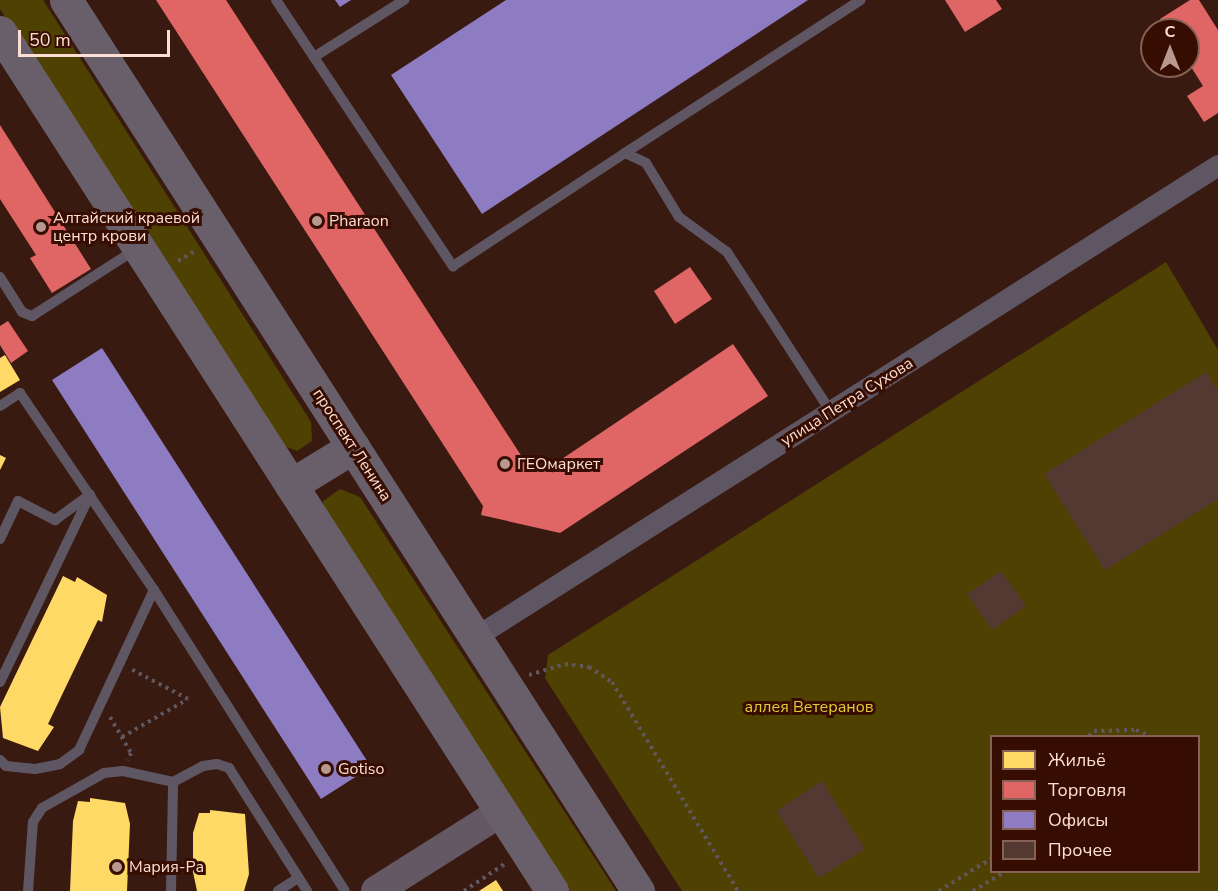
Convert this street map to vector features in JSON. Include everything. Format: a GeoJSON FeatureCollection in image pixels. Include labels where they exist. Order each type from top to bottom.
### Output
{"type":"FeatureCollection","features":[{"type":"Feature","properties":{"kind":"main road","name":"проспект Ленина"},"geometry":{"type":"LineString","coordinates":[[66,0],[638,891]]}},
{"type":"Feature","properties":{"kind":"main road"},"geometry":{"type":"LineString","coordinates":[[0,32],[9,66],[156,275],[552,891]]}},
{"type":"Feature","properties":{"kind":"main road"},"geometry":{"type":"LineString","coordinates":[[291,486],[353,447]]}},
{"type":"Feature","properties":{"kind":"street","name":"улица Петра Сухова"},"geometry":{"type":"LineString","coordinates":[[475,637],[831,413],[1218,165]]}},
{"type":"Feature","properties":{"kind":"street"},"geometry":{"type":"LineString","coordinates":[[376,891],[501,812]]}},
{"type":"Feature","properties":{"kind":"lane"},"geometry":{"type":"LineString","coordinates":[[276,0],[453,266],[861,0]]}},
{"type":"Feature","properties":{"kind":"lane"},"geometry":{"type":"LineString","coordinates":[[314,57],[404,0]]}},
{"type":"Feature","properties":{"kind":"lane"},"geometry":{"type":"LineString","coordinates":[[626,153],[646,163],[679,217],[727,252],[831,413]]}},
{"type":"Feature","properties":{"kind":"lane"},"geometry":{"type":"LineString","coordinates":[[0,277],[22,312],[32,316],[138,248]]}},
{"type":"Feature","properties":{"kind":"lane"},"geometry":{"type":"LineString","coordinates":[[0,406],[20,393],[154,590],[345,891]]}},
{"type":"Feature","properties":{"kind":"lane"},"geometry":{"type":"LineString","coordinates":[[0,539],[18,501],[55,520],[90,495]]}},
{"type":"Feature","properties":{"kind":"lane"},"geometry":{"type":"LineString","coordinates":[[0,682],[90,495]]}},
{"type":"Feature","properties":{"kind":"lane"},"geometry":{"type":"LineString","coordinates":[[0,760],[6,766],[35,769],[60,764],[79,750],[154,590]]}},
{"type":"Feature","properties":{"kind":"lane"},"geometry":{"type":"LineString","coordinates":[[28,891],[33,822],[42,808],[104,773],[123,771],[173,782],[203,766],[229,768],[307,891]]}},
{"type":"Feature","properties":{"kind":"lane"},"geometry":{"type":"LineString","coordinates":[[171,891],[173,782]]}},
{"type":"Feature","properties":{"kind":"lane"},"geometry":{"type":"LineString","coordinates":[[278,891],[298,878]]}},
{"type":"Feature","properties":{"kind":"path"},"geometry":{"type":"LineString","coordinates":[[156,275],[218,237]]}},
{"type":"Feature","properties":{"kind":"path"},"geometry":{"type":"LineString","coordinates":[[120,663],[188,699],[122,737]]}},
{"type":"Feature","properties":{"kind":"path"},"geometry":{"type":"LineString","coordinates":[[526,676],[565,664],[589,667],[612,682],[738,891]]}},
{"type":"Feature","properties":{"kind":"path"},"geometry":{"type":"LineString","coordinates":[[102,703],[132,753]]}},
{"type":"Feature","properties":{"kind":"path"},"geometry":{"type":"LineString","coordinates":[[1090,735],[1094,731],[1136,730],[1148,735]]}},
{"type":"Feature","properties":{"kind":"path"},"geometry":{"type":"LineString","coordinates":[[939,891],[990,859]]}},
{"type":"Feature","properties":{"kind":"path"},"geometry":{"type":"LineString","coordinates":[[464,891],[507,862]]}},
{"type":"Feature","properties":{"kind":"path"},"geometry":{"type":"LineString","coordinates":[[973,891],[1003,873]]}},
{"type":"Feature","properties":{"kind":"green space"},"geometry":{"type":"Polygon","coordinates":[[[0,0],[43,0],[311,422],[312,441],[297,451],[279,444],[0,9],[0,0]]]}},
{"type":"Feature","properties":{"kind":"green space","name":"аллея Ветеранов"},"geometry":{"type":"Polygon","coordinates":[[[1166,262],[1218,350],[1218,891],[682,891],[545,678],[548,655],[1166,262]]]}},
{"type":"Feature","properties":{"kind":"green space"},"geometry":{"type":"Polygon","coordinates":[[[340,489],[360,497],[616,891],[567,891],[326,521],[323,501],[340,489]]]}},
{"type":"Feature","properties":{"kind":"building: Жильё"},"geometry":{"type":"Polygon","coordinates":[[[5,355],[20,380],[0,392],[0,358],[5,355]]]}},
{"type":"Feature","properties":{"kind":"building: Жильё"},"geometry":{"type":"Polygon","coordinates":[[[0,455],[6,458],[0,470],[0,455]]]}},
{"type":"Feature","properties":{"kind":"building: Жильё"},"geometry":{"type":"Polygon","coordinates":[[[63,576],[75,582],[77,577],[107,595],[102,622],[98,620],[48,724],[54,727],[38,751],[3,738],[0,707],[63,576]]]}},
{"type":"Feature","properties":{"kind":"building: Жильё"},"geometry":{"type":"Polygon","coordinates":[[[90,798],[125,803],[130,824],[127,891],[70,891],[73,821],[78,801],[90,802],[90,798]]]}},
{"type":"Feature","properties":{"kind":"building: Жильё"},"geometry":{"type":"Polygon","coordinates":[[[210,810],[245,814],[249,874],[244,891],[197,891],[193,872],[193,833],[199,813],[210,813],[210,810]]]}},
{"type":"Feature","properties":{"kind":"building: Жильё"},"geometry":{"type":"Polygon","coordinates":[[[496,880],[503,891],[479,891],[496,880]]]}},
{"type":"Feature","properties":{"kind":"building: Торговля"},"geometry":{"type":"Polygon","coordinates":[[[156,0],[226,0],[524,460],[550,467],[733,344],[768,396],[560,533],[481,515],[483,506],[156,0]]]}},
{"type":"Feature","properties":{"kind":"building: Торговля"},"geometry":{"type":"Polygon","coordinates":[[[945,0],[996,0],[1002,9],[965,32],[945,0]]]}},
{"type":"Feature","properties":{"kind":"building: Торговля"},"geometry":{"type":"Polygon","coordinates":[[[1190,0],[1199,0],[1218,30],[1218,113],[1204,122],[1187,96],[1203,86],[1198,78],[1200,78],[1200,18],[1162,18],[1190,0]]]}},
{"type":"Feature","properties":{"kind":"building: Торговля","name":"Алтайский краевой центр крови"},"geometry":{"type":"Polygon","coordinates":[[[0,125],[91,269],[52,293],[30,258],[36,255],[0,199],[0,125]]]}},
{"type":"Feature","properties":{"kind":"building: Торговля"},"geometry":{"type":"Polygon","coordinates":[[[690,267],[712,299],[675,324],[654,291],[690,267]]]}},
{"type":"Feature","properties":{"kind":"building: Торговля"},"geometry":{"type":"Polygon","coordinates":[[[8,321],[28,351],[11,363],[0,345],[0,326],[8,321]]]}},
{"type":"Feature","properties":{"kind":"building: Офисы"},"geometry":{"type":"Polygon","coordinates":[[[335,0],[351,0],[340,7],[335,0]]]}},
{"type":"Feature","properties":{"kind":"building: Офисы"},"geometry":{"type":"Polygon","coordinates":[[[506,0],[808,0],[482,214],[391,75],[506,0]]]}},
{"type":"Feature","properties":{"kind":"building: Офисы"},"geometry":{"type":"Polygon","coordinates":[[[102,348],[371,767],[321,799],[52,380],[102,348]]]}},
{"type":"Feature","properties":{"kind":"building: Прочее"},"geometry":{"type":"Polygon","coordinates":[[[1206,372],[1218,391],[1218,499],[1105,570],[1044,474],[1206,372]]]}},
{"type":"Feature","properties":{"kind":"building: Прочее"},"geometry":{"type":"Polygon","coordinates":[[[1001,571],[1026,606],[992,630],[967,594],[1001,571]]]}},
{"type":"Feature","properties":{"kind":"building: Прочее"},"geometry":{"type":"Polygon","coordinates":[[[822,781],[865,849],[819,878],[776,811],[822,781]]]}},
{"type":"Feature","properties":{"kind":"place","name":"Pharaon"},"geometry":{"type":"Point","coordinates":[317,221]}},
{"type":"Feature","properties":{"kind":"place","name":"Алтайский краевой центр крови"},"geometry":{"type":"Point","coordinates":[41,227]}},
{"type":"Feature","properties":{"kind":"place","name":"ГЕОмаркет"},"geometry":{"type":"Point","coordinates":[505,464]}},
{"type":"Feature","properties":{"kind":"place","name":"Gotiso"},"geometry":{"type":"Point","coordinates":[326,769]}},
{"type":"Feature","properties":{"kind":"place","name":"Мария-Ра"},"geometry":{"type":"Point","coordinates":[117,867]}}]}
